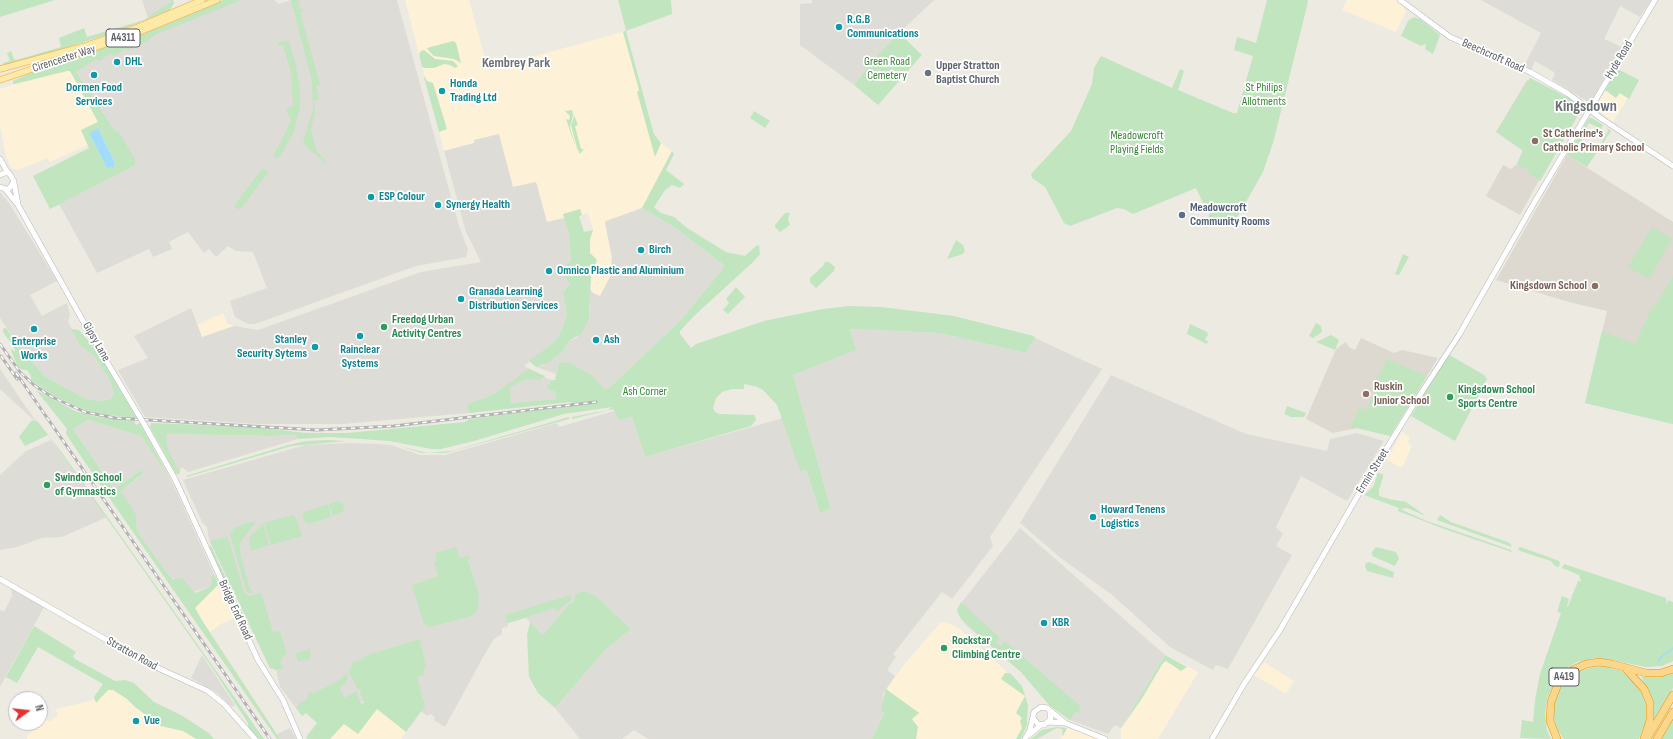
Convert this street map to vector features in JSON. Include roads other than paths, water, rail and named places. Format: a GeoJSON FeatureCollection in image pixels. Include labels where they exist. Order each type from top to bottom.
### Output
{"type":"FeatureCollection","features":[{"type":"Feature","properties":{"kind":"highway","name":"A419"},"geometry":{"type":"LineString","coordinates":[[1557,739],[1550,721],[1550,704],[1555,689],[1565,676],[1579,667],[1593,662],[1612,664],[1626,669],[1652,674],[1673,669]]}},
{"type":"Feature","properties":{"kind":"highway"},"geometry":{"type":"LineString","coordinates":[[1626,669],[1644,689],[1650,703],[1650,720],[1645,739]]}},
{"type":"Feature","properties":{"kind":"highway"},"geometry":{"type":"LineString","coordinates":[[1645,739],[1673,696]]}},
{"type":"Feature","properties":{"kind":"highway"},"geometry":{"type":"LineString","coordinates":[[1657,739],[1673,712]]}},
{"type":"Feature","properties":{"kind":"main road","name":"Cirencester Way"},"geometry":{"type":"LineString","coordinates":[[0,69],[35,61],[102,40],[202,0]]}},
{"type":"Feature","properties":{"kind":"main road","name":"Cirencester Way"},"geometry":{"type":"LineString","coordinates":[[0,80],[126,38],[217,0]]}},
{"type":"Feature","properties":{"kind":"main road","name":"Beechcroft Road"},"geometry":{"type":"LineString","coordinates":[[1400,0],[1450,37],[1530,72],[1567,93],[1673,166]]}},
{"type":"Feature","properties":{"kind":"main road","name":"Hyde Road"},"geometry":{"type":"LineString","coordinates":[[1534,203],[1655,0]]}},
{"type":"Feature","properties":{"kind":"main road"},"geometry":{"type":"LineString","coordinates":[[0,158],[8,173],[0,175]]}},
{"type":"Feature","properties":{"kind":"main road","name":"Gipsy Lane"},"geometry":{"type":"LineString","coordinates":[[8,173],[13,176],[18,205]]}},
{"type":"Feature","properties":{"kind":"main road"},"geometry":{"type":"LineString","coordinates":[[2,188],[11,187],[14,184]]}},
{"type":"Feature","properties":{"kind":"main road","name":"Gipsy Lane"},"geometry":{"type":"LineString","coordinates":[[2,188],[18,205],[92,337],[175,479]]}},
{"type":"Feature","properties":{"kind":"main road","name":"Ermin Street"},"geometry":{"type":"LineString","coordinates":[[1212,739],[1244,684],[1280,630],[1364,485],[1459,335],[1534,203]]}},
{"type":"Feature","properties":{"kind":"main road","name":"Bridge End Road"},"geometry":{"type":"LineString","coordinates":[[175,479],[258,660],[283,700],[300,739]]}},
{"type":"Feature","properties":{"kind":"main road","name":"Stratton Road"},"geometry":{"type":"LineString","coordinates":[[0,579],[145,662],[204,688],[224,704],[255,739]]}},
{"type":"Feature","properties":{"kind":"main road"},"geometry":{"type":"LineString","coordinates":[[1027,737],[1035,710],[1041,707],[1046,708],[1050,713],[1065,723],[1105,739]]}},
{"type":"Feature","properties":{"kind":"main road"},"geometry":{"type":"LineString","coordinates":[[1048,722],[1050,719],[1050,713]]}},
{"type":"Feature","properties":{"kind":"main road"},"geometry":{"type":"LineString","coordinates":[[1033,718],[1036,723],[1041,725]]}},
{"type":"Feature","properties":{"kind":"main road"},"geometry":{"type":"LineString","coordinates":[[1027,737],[1041,725],[1048,722],[1065,723]]}},
{"type":"Feature","properties":{"kind":"water"},"geometry":{"type":"Polygon","coordinates":[[[98,128],[115,163],[114,167],[107,168],[90,135],[90,133],[98,128]]]}},
{"type":"Feature","properties":{"kind":"waterway"},"geometry":{"type":"LineString","coordinates":[[1658,662],[1661,657],[1673,648]]}},
{"type":"Feature","properties":{"kind":"railway"},"geometry":{"type":"LineString","coordinates":[[0,344],[20,372],[34,385],[52,397],[85,412],[115,418],[317,430],[394,426],[596,402]]}},
{"type":"Feature","properties":{"kind":"railway"},"geometry":{"type":"LineString","coordinates":[[1,356],[17,379]]}},
{"type":"Feature","properties":{"kind":"railway"},"geometry":{"type":"LineString","coordinates":[[16,373],[270,739]]}},
{"type":"Feature","properties":{"kind":"place","name":"R.G.B Communications"},"geometry":{"type":"Point","coordinates":[839,27]}},
{"type":"Feature","properties":{"kind":"place","name":"DHL"},"geometry":{"type":"Point","coordinates":[117,62]}},
{"type":"Feature","properties":{"kind":"place","name":"Upper Stratton Baptist Church"},"geometry":{"type":"Point","coordinates":[928,73]}},
{"type":"Feature","properties":{"kind":"place","name":"Dormen Food Services"},"geometry":{"type":"Point","coordinates":[94,75]}},
{"type":"Feature","properties":{"kind":"place","name":"Honda Trading Ltd"},"geometry":{"type":"Point","coordinates":[442,91]}},
{"type":"Feature","properties":{"kind":"place","name":"St Catherine's Catholic Primary School"},"geometry":{"type":"Point","coordinates":[1535,141]}},
{"type":"Feature","properties":{"kind":"place","name":"ESP Colour"},"geometry":{"type":"Point","coordinates":[371,197]}},
{"type":"Feature","properties":{"kind":"place","name":"Synergy Health"},"geometry":{"type":"Point","coordinates":[438,205]}},
{"type":"Feature","properties":{"kind":"place","name":"Meadowcroft Community Rooms"},"geometry":{"type":"Point","coordinates":[1182,215]}},
{"type":"Feature","properties":{"kind":"place","name":"Birch"},"geometry":{"type":"Point","coordinates":[641,250]}},
{"type":"Feature","properties":{"kind":"place","name":"Omnico Plastic and Aluminium"},"geometry":{"type":"Point","coordinates":[549,271]}},
{"type":"Feature","properties":{"kind":"place","name":"Kingsdown School"},"geometry":{"type":"Point","coordinates":[1595,286]}},
{"type":"Feature","properties":{"kind":"place","name":"Granada Learning Distribution Services"},"geometry":{"type":"Point","coordinates":[461,299]}},
{"type":"Feature","properties":{"kind":"place","name":"Freedog Urban Activity Centres"},"geometry":{"type":"Point","coordinates":[384,327]}},
{"type":"Feature","properties":{"kind":"place","name":"Enterprise Works"},"geometry":{"type":"Point","coordinates":[34,329]}},
{"type":"Feature","properties":{"kind":"place","name":"Rainclear Systems"},"geometry":{"type":"Point","coordinates":[360,336]}},
{"type":"Feature","properties":{"kind":"place","name":"Ash"},"geometry":{"type":"Point","coordinates":[596,340]}},
{"type":"Feature","properties":{"kind":"place","name":"Stanley Security Sytems"},"geometry":{"type":"Point","coordinates":[315,347]}},
{"type":"Feature","properties":{"kind":"place","name":"Ruskin Junior School"},"geometry":{"type":"Point","coordinates":[1366,394]}},
{"type":"Feature","properties":{"kind":"place","name":"Kingsdown School Sports Centre"},"geometry":{"type":"Point","coordinates":[1450,397]}},
{"type":"Feature","properties":{"kind":"place","name":"Swindon School of Gymnastics"},"geometry":{"type":"Point","coordinates":[47,485]}},
{"type":"Feature","properties":{"kind":"place","name":"Howard Tenens Logistics"},"geometry":{"type":"Point","coordinates":[1093,517]}},
{"type":"Feature","properties":{"kind":"place","name":"KBR"},"geometry":{"type":"Point","coordinates":[1044,623]}},
{"type":"Feature","properties":{"kind":"place","name":"Rockstar Climbing Centre"},"geometry":{"type":"Point","coordinates":[944,648]}},
{"type":"Feature","properties":{"kind":"place","name":"Vue"},"geometry":{"type":"Point","coordinates":[136,721]}},
{"type":"Feature","properties":{"kind":"district","name":"Kembrey Park"},"geometry":{"type":"Point","coordinates":[516,63]}},
{"type":"Feature","properties":{"kind":"district","name":"Kingsdown"},"geometry":{"type":"Point","coordinates":[1586,107]}},
{"type":"Feature","properties":{"kind":"park label","name":"Green Road Cemetery"},"geometry":{"type":"Point","coordinates":[887,69]}},
{"type":"Feature","properties":{"kind":"park label","name":"St Philips Allotments"},"geometry":{"type":"Point","coordinates":[1264,95]}},
{"type":"Feature","properties":{"kind":"park label","name":"Meadowcroft Playing Fields"},"geometry":{"type":"Point","coordinates":[1137,143]}},
{"type":"Feature","properties":{"kind":"park label","name":"Ash Corner"},"geometry":{"type":"Point","coordinates":[645,392]}}]}
